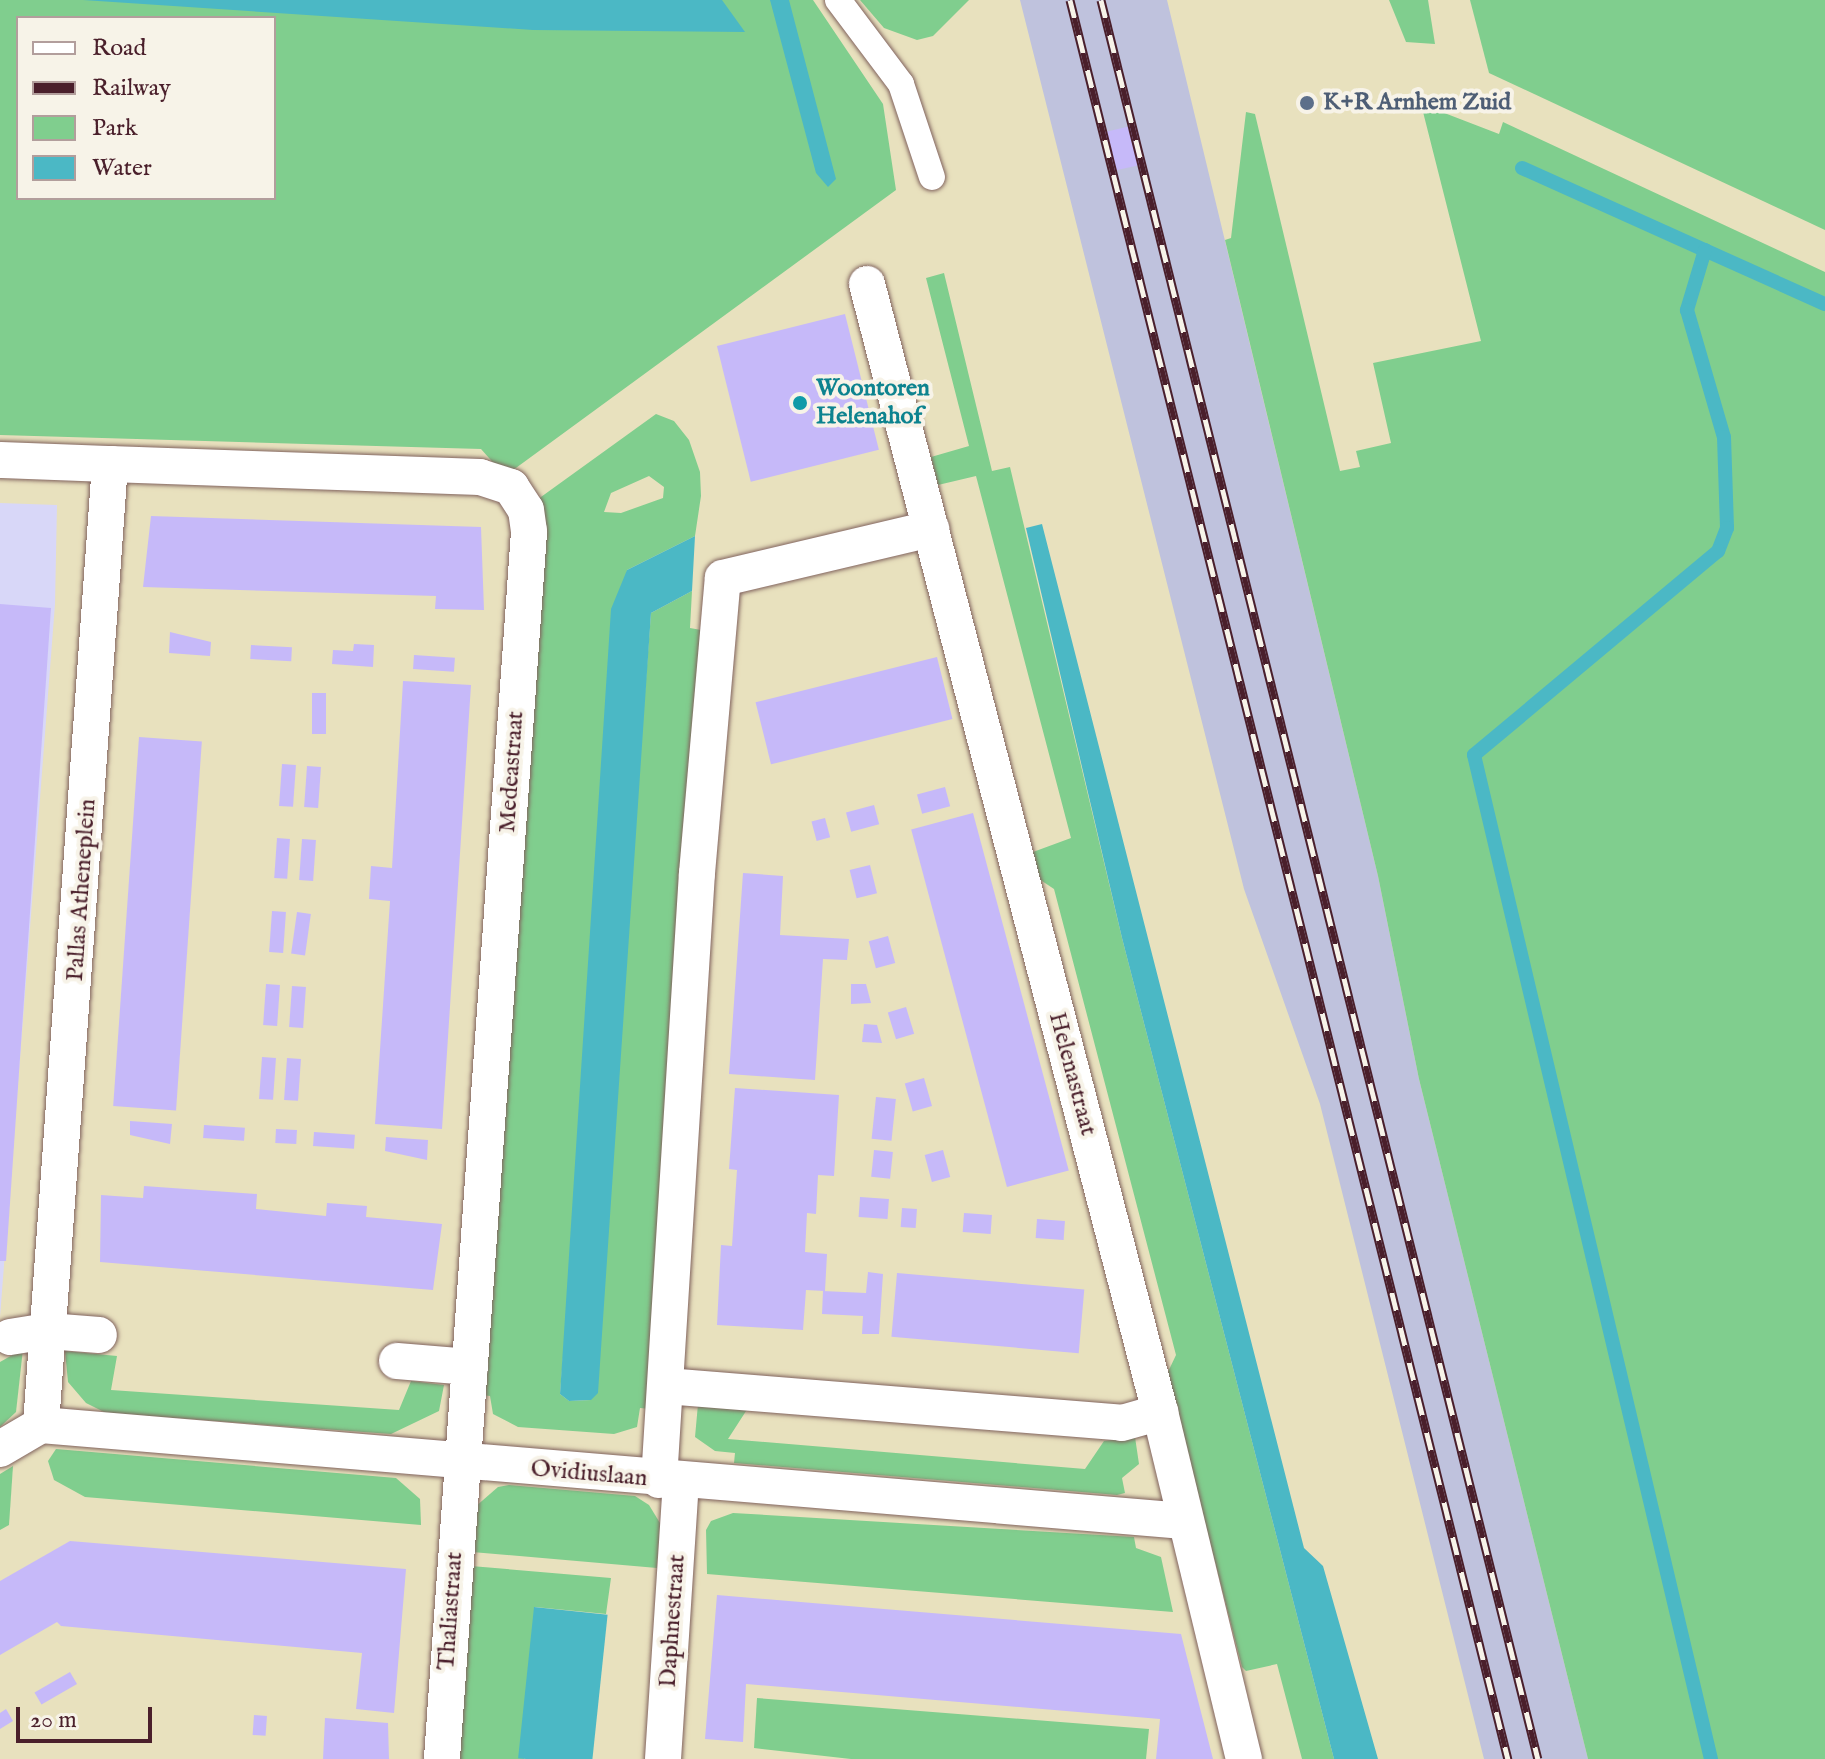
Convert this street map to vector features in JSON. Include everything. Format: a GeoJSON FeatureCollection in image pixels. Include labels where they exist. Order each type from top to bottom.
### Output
{"type":"FeatureCollection","features":[{"type":"Feature","properties":{"kind":"street"},"geometry":{"type":"LineString","coordinates":[[838,0],[901,84],[932,177]]}},
{"type":"Feature","properties":{"kind":"street","name":"Helenastraat"},"geometry":{"type":"LineString","coordinates":[[867,284],[1160,1412],[1244,1759]]}},
{"type":"Feature","properties":{"kind":"street"},"geometry":{"type":"LineString","coordinates":[[0,460],[110,464]]}},
{"type":"Feature","properties":{"kind":"street","name":"Pallas Atheneplein"},"geometry":{"type":"LineString","coordinates":[[41,1425],[110,464]]}},
{"type":"Feature","properties":{"kind":"street","name":"Medeastraat"},"geometry":{"type":"LineString","coordinates":[[110,464],[480,477],[511,487],[526,510],[529,532],[462,1464]]}},
{"type":"Feature","properties":{"kind":"street"},"geometry":{"type":"LineString","coordinates":[[670,1481],[666,1386],[697,873],[723,578],[931,529]]}},
{"type":"Feature","properties":{"kind":"street"},"geometry":{"type":"LineString","coordinates":[[10,1337],[48,1331],[99,1335]]}},
{"type":"Feature","properties":{"kind":"street"},"geometry":{"type":"LineString","coordinates":[[397,1361],[470,1367]]}},
{"type":"Feature","properties":{"kind":"street"},"geometry":{"type":"LineString","coordinates":[[666,1386],[1122,1423],[1160,1412]]}},
{"type":"Feature","properties":{"kind":"street"},"geometry":{"type":"LineString","coordinates":[[0,1449],[41,1425]]}},
{"type":"Feature","properties":{"kind":"street","name":"Ovidiuslaan"},"geometry":{"type":"LineString","coordinates":[[41,1425],[462,1464],[1184,1521]]}},
{"type":"Feature","properties":{"kind":"street","name":"Thaliastraat"},"geometry":{"type":"LineString","coordinates":[[442,1759],[462,1464]]}},
{"type":"Feature","properties":{"kind":"street","name":"Daphnestraat"},"geometry":{"type":"LineString","coordinates":[[663,1759],[670,1481]]}},
{"type":"Feature","properties":{"kind":"shaded area"},"geometry":{"type":"Polygon","coordinates":[[[1020,0],[1167,0],[1378,876],[1419,1079],[1588,1759],[1484,1759],[1320,1104],[1244,889],[1020,0]]]}},
{"type":"Feature","properties":{"kind":"shaded area"},"geometry":{"type":"Polygon","coordinates":[[[0,503],[57,505],[55,604],[0,1317],[0,503]]]}},
{"type":"Feature","properties":{"kind":"green space"},"geometry":{"type":"Polygon","coordinates":[[[0,0],[813,0],[883,104],[896,190],[505,476],[481,449],[0,435],[0,0]]]}},
{"type":"Feature","properties":{"kind":"green space"},"geometry":{"type":"Polygon","coordinates":[[[860,0],[969,0],[933,36],[917,40],[884,28],[860,0]]]}},
{"type":"Feature","properties":{"kind":"green space"},"geometry":{"type":"Polygon","coordinates":[[[1389,0],[1428,0],[1435,44],[1406,42],[1389,0]]]}},
{"type":"Feature","properties":{"kind":"green space"},"geometry":{"type":"Polygon","coordinates":[[[1470,0],[1825,0],[1825,230],[1489,73],[1470,0]]]}},
{"type":"Feature","properties":{"kind":"green space"},"geometry":{"type":"Polygon","coordinates":[[[1421,104],[1499,134],[1503,122],[1825,272],[1825,1759],[1588,1759],[1419,1079],[1378,876],[1225,240],[1231,238],[1246,112],[1255,114],[1340,471],[1360,467],[1356,451],[1391,443],[1373,363],[1481,341],[1421,104]]]}},
{"type":"Feature","properties":{"kind":"green space"},"geometry":{"type":"Polygon","coordinates":[[[944,273],[992,471],[1010,467],[1122,938],[1334,1759],[1302,1759],[1277,1664],[1246,1671],[1242,1667],[1167,1374],[1176,1355],[1054,889],[1039,879],[1033,852],[1071,838],[976,476],[938,485],[931,457],[969,446],[926,278],[944,273]]]}},
{"type":"Feature","properties":{"kind":"green space"},"geometry":{"type":"Polygon","coordinates":[[[656,414],[674,421],[689,440],[700,472],[701,496],[695,536],[627,570],[560,1394],[569,1401],[591,1400],[651,613],[692,591],[690,628],[701,630],[651,1409],[640,1408],[637,1427],[614,1434],[518,1427],[493,1414],[490,1396],[481,1395],[534,502],[656,414]],[[649,476],[611,493],[604,512],[621,513],[663,498],[664,487],[649,476]]]}},
{"type":"Feature","properties":{"kind":"green space"},"geometry":{"type":"Polygon","coordinates":[[[23,1349],[16,1412],[0,1427],[0,1362],[23,1349]]]}},
{"type":"Feature","properties":{"kind":"green space"},"geometry":{"type":"Polygon","coordinates":[[[65,1351],[117,1356],[111,1390],[399,1410],[411,1381],[444,1385],[439,1411],[391,1434],[106,1413],[86,1403],[68,1382],[65,1351]]]}},
{"type":"Feature","properties":{"kind":"green space"},"geometry":{"type":"Polygon","coordinates":[[[698,1404],[748,1408],[728,1439],[1085,1469],[1104,1441],[1135,1437],[1139,1464],[1122,1478],[1125,1493],[1117,1495],[734,1463],[735,1453],[715,1451],[695,1437],[698,1404]]]}},
{"type":"Feature","properties":{"kind":"green space"},"geometry":{"type":"Polygon","coordinates":[[[56,1449],[396,1478],[420,1499],[421,1525],[85,1497],[54,1480],[48,1461],[56,1449]]]}},
{"type":"Feature","properties":{"kind":"green space"},"geometry":{"type":"Polygon","coordinates":[[[13,1466],[9,1525],[0,1530],[0,1474],[13,1466]]]}},
{"type":"Feature","properties":{"kind":"green space"},"geometry":{"type":"Polygon","coordinates":[[[509,1485],[635,1496],[649,1505],[660,1523],[657,1568],[472,1552],[475,1507],[498,1487],[509,1485]]]}},
{"type":"Feature","properties":{"kind":"green space"},"geometry":{"type":"Polygon","coordinates":[[[733,1513],[1134,1537],[1136,1548],[1161,1557],[1173,1612],[707,1574],[706,1530],[711,1521],[733,1513]]]}},
{"type":"Feature","properties":{"kind":"green space"},"geometry":{"type":"Polygon","coordinates":[[[471,1566],[611,1578],[606,1614],[535,1607],[524,1759],[458,1759],[471,1566]]]}},
{"type":"Feature","properties":{"kind":"green space"},"geometry":{"type":"Polygon","coordinates":[[[757,1698],[1149,1729],[1146,1759],[851,1759],[754,1748],[757,1698]]]}},
{"type":"Feature","properties":{"kind":"water"},"geometry":{"type":"Polygon","coordinates":[[[83,0],[722,0],[745,32],[533,30],[83,0]]]}},
{"type":"Feature","properties":{"kind":"water"},"geometry":{"type":"Polygon","coordinates":[[[770,0],[789,0],[836,179],[828,187],[816,173],[770,0]]]}},
{"type":"Feature","properties":{"kind":"water"},"geometry":{"type":"Polygon","coordinates":[[[1042,524],[1304,1548],[1323,1566],[1378,1759],[1334,1759],[1122,938],[1026,528],[1042,524]]]}},
{"type":"Feature","properties":{"kind":"water"},"geometry":{"type":"Polygon","coordinates":[[[695,536],[692,591],[651,613],[598,1393],[591,1400],[569,1401],[560,1394],[611,609],[627,570],[695,536]]]}},
{"type":"Feature","properties":{"kind":"water"},"geometry":{"type":"Polygon","coordinates":[[[534,1607],[608,1615],[592,1759],[518,1758],[534,1607]]]}},
{"type":"Feature","properties":{"kind":"building"},"geometry":{"type":"Polygon","coordinates":[[[1135,125],[1144,164],[1111,172],[1102,133],[1135,125]]]}},
{"type":"Feature","properties":{"kind":"building","name":"Woontoren Helenahof"},"geometry":{"type":"Polygon","coordinates":[[[845,314],[879,450],[751,482],[717,346],[845,314]]]}},
{"type":"Feature","properties":{"kind":"building"},"geometry":{"type":"Polygon","coordinates":[[[151,516],[481,527],[484,610],[435,609],[436,596],[143,587],[151,516]]]}},
{"type":"Feature","properties":{"kind":"building"},"geometry":{"type":"Polygon","coordinates":[[[0,604],[51,608],[6,1261],[0,1261],[0,604]]]}},
{"type":"Feature","properties":{"kind":"building"},"geometry":{"type":"Polygon","coordinates":[[[170,632],[211,642],[210,656],[169,653],[170,632]]]}},
{"type":"Feature","properties":{"kind":"building"},"geometry":{"type":"Polygon","coordinates":[[[354,644],[374,645],[373,667],[332,664],[333,650],[353,651],[354,644]]]}},
{"type":"Feature","properties":{"kind":"building"},"geometry":{"type":"Polygon","coordinates":[[[251,645],[292,647],[291,661],[250,659],[251,645]]]}},
{"type":"Feature","properties":{"kind":"building"},"geometry":{"type":"Polygon","coordinates":[[[414,655],[455,658],[454,672],[413,669],[414,655]]]}},
{"type":"Feature","properties":{"kind":"building"},"geometry":{"type":"Polygon","coordinates":[[[937,657],[952,719],[771,764],[756,702],[937,657]]]}},
{"type":"Feature","properties":{"kind":"building"},"geometry":{"type":"Polygon","coordinates":[[[403,681],[471,685],[442,1129],[375,1124],[390,901],[369,899],[371,866],[392,868],[403,681]]]}},
{"type":"Feature","properties":{"kind":"building"},"geometry":{"type":"Polygon","coordinates":[[[312,693],[326,693],[326,734],[312,734],[312,693]]]}},
{"type":"Feature","properties":{"kind":"building"},"geometry":{"type":"Polygon","coordinates":[[[139,737],[202,741],[176,1110],[113,1106],[139,737]]]}},
{"type":"Feature","properties":{"kind":"building"},"geometry":{"type":"Polygon","coordinates":[[[282,764],[296,765],[293,807],[279,806],[282,764]]]}},
{"type":"Feature","properties":{"kind":"building"},"geometry":{"type":"Polygon","coordinates":[[[307,766],[321,767],[318,808],[304,807],[307,766]]]}},
{"type":"Feature","properties":{"kind":"building"},"geometry":{"type":"Polygon","coordinates":[[[945,787],[950,806],[922,814],[917,795],[945,787]]]}},
{"type":"Feature","properties":{"kind":"building"},"geometry":{"type":"Polygon","coordinates":[[[874,805],[879,824],[851,832],[846,813],[874,805]]]}},
{"type":"Feature","properties":{"kind":"building"},"geometry":{"type":"Polygon","coordinates":[[[973,813],[1069,1170],[1007,1187],[911,830],[973,813]]]}},
{"type":"Feature","properties":{"kind":"building"},"geometry":{"type":"Polygon","coordinates":[[[825,818],[830,837],[817,841],[811,822],[825,818]]]}},
{"type":"Feature","properties":{"kind":"building"},"geometry":{"type":"Polygon","coordinates":[[[277,838],[290,839],[287,879],[274,878],[277,838]]]}},
{"type":"Feature","properties":{"kind":"building"},"geometry":{"type":"Polygon","coordinates":[[[302,839],[316,840],[313,881],[299,880],[302,839]]]}},
{"type":"Feature","properties":{"kind":"building"},"geometry":{"type":"Polygon","coordinates":[[[870,865],[877,893],[857,898],[850,870],[870,865]]]}},
{"type":"Feature","properties":{"kind":"building"},"geometry":{"type":"Polygon","coordinates":[[[743,873],[783,876],[780,935],[849,939],[847,960],[823,959],[815,1080],[729,1074],[743,873]]]}},
{"type":"Feature","properties":{"kind":"building"},"geometry":{"type":"Polygon","coordinates":[[[272,911],[286,912],[283,953],[269,952],[272,911]]]}},
{"type":"Feature","properties":{"kind":"building"},"geometry":{"type":"Polygon","coordinates":[[[297,912],[311,914],[305,956],[291,954],[297,912]]]}},
{"type":"Feature","properties":{"kind":"building"},"geometry":{"type":"Polygon","coordinates":[[[888,936],[895,963],[876,968],[869,941],[888,936]]]}},
{"type":"Feature","properties":{"kind":"building"},"geometry":{"type":"Polygon","coordinates":[[[266,984],[280,985],[277,1026],[263,1025],[266,984]]]}},
{"type":"Feature","properties":{"kind":"building"},"geometry":{"type":"Polygon","coordinates":[[[851,984],[866,984],[871,1003],[851,1004],[851,984]]]}},
{"type":"Feature","properties":{"kind":"building"},"geometry":{"type":"Polygon","coordinates":[[[292,986],[306,987],[303,1028],[289,1027],[292,986]]]}},
{"type":"Feature","properties":{"kind":"building"},"geometry":{"type":"Polygon","coordinates":[[[906,1007],[914,1034],[896,1039],[888,1013],[906,1007]]]}},
{"type":"Feature","properties":{"kind":"building"},"geometry":{"type":"Polygon","coordinates":[[[864,1024],[877,1025],[882,1043],[862,1042],[864,1024]]]}},
{"type":"Feature","properties":{"kind":"building"},"geometry":{"type":"Polygon","coordinates":[[[262,1057],[276,1058],[273,1100],[259,1099],[262,1057]]]}},
{"type":"Feature","properties":{"kind":"building"},"geometry":{"type":"Polygon","coordinates":[[[287,1058],[301,1059],[298,1101],[284,1100],[287,1058]]]}},
{"type":"Feature","properties":{"kind":"building"},"geometry":{"type":"Polygon","coordinates":[[[924,1078],[932,1106],[913,1111],[905,1084],[924,1078]]]}},
{"type":"Feature","properties":{"kind":"building"},"geometry":{"type":"Polygon","coordinates":[[[735,1088],[839,1095],[834,1176],[818,1175],[816,1214],[807,1213],[805,1252],[827,1254],[825,1291],[806,1290],[803,1330],[717,1325],[721,1245],[732,1246],[737,1170],[729,1169],[735,1088]]]}},
{"type":"Feature","properties":{"kind":"building"},"geometry":{"type":"Polygon","coordinates":[[[876,1097],[896,1099],[892,1141],[872,1139],[876,1097]]]}},
{"type":"Feature","properties":{"kind":"building"},"geometry":{"type":"Polygon","coordinates":[[[130,1121],[172,1124],[170,1144],[130,1135],[130,1121]]]}},
{"type":"Feature","properties":{"kind":"building"},"geometry":{"type":"Polygon","coordinates":[[[204,1125],[245,1128],[244,1141],[203,1138],[204,1125]]]}},
{"type":"Feature","properties":{"kind":"building"},"geometry":{"type":"Polygon","coordinates":[[[276,1129],[297,1130],[296,1144],[275,1143],[276,1129]]]}},
{"type":"Feature","properties":{"kind":"building"},"geometry":{"type":"Polygon","coordinates":[[[314,1132],[355,1135],[354,1149],[313,1146],[314,1132]]]}},
{"type":"Feature","properties":{"kind":"building"},"geometry":{"type":"Polygon","coordinates":[[[386,1137],[428,1140],[427,1160],[385,1151],[386,1137]]]}},
{"type":"Feature","properties":{"kind":"building"},"geometry":{"type":"Polygon","coordinates":[[[874,1150],[893,1152],[890,1179],[871,1177],[874,1150]]]}},
{"type":"Feature","properties":{"kind":"building"},"geometry":{"type":"Polygon","coordinates":[[[943,1150],[950,1177],[932,1182],[925,1155],[943,1150]]]}},
{"type":"Feature","properties":{"kind":"building"},"geometry":{"type":"Polygon","coordinates":[[[144,1186],[257,1194],[256,1209],[326,1216],[327,1203],[367,1206],[366,1217],[442,1224],[433,1290],[100,1262],[101,1195],[143,1198],[144,1186]]]}},
{"type":"Feature","properties":{"kind":"building"},"geometry":{"type":"Polygon","coordinates":[[[860,1197],[889,1199],[888,1219],[859,1217],[860,1197]]]}},
{"type":"Feature","properties":{"kind":"building"},"geometry":{"type":"Polygon","coordinates":[[[902,1208],[917,1209],[916,1228],[901,1227],[902,1208]]]}},
{"type":"Feature","properties":{"kind":"building"},"geometry":{"type":"Polygon","coordinates":[[[964,1213],[992,1215],[991,1234],[963,1232],[964,1213]]]}},
{"type":"Feature","properties":{"kind":"building"},"geometry":{"type":"Polygon","coordinates":[[[1037,1219],[1065,1221],[1064,1240],[1036,1238],[1037,1219]]]}},
{"type":"Feature","properties":{"kind":"building"},"geometry":{"type":"Polygon","coordinates":[[[868,1272],[883,1274],[879,1334],[862,1334],[863,1316],[822,1314],[823,1291],[866,1293],[868,1272]]]}},
{"type":"Feature","properties":{"kind":"building"},"geometry":{"type":"Polygon","coordinates":[[[897,1273],[1084,1289],[1079,1353],[891,1337],[897,1273]]]}},
{"type":"Feature","properties":{"kind":"building"},"geometry":{"type":"Polygon","coordinates":[[[70,1541],[406,1569],[394,1713],[356,1709],[362,1653],[61,1626],[57,1622],[0,1655],[0,1581],[70,1541]]]}},
{"type":"Feature","properties":{"kind":"building"},"geometry":{"type":"Polygon","coordinates":[[[717,1595],[1181,1634],[1213,1759],[1156,1759],[1160,1719],[746,1684],[743,1742],[705,1739],[717,1595]]]}},
{"type":"Feature","properties":{"kind":"building"},"geometry":{"type":"Polygon","coordinates":[[[70,1672],[77,1684],[41,1705],[34,1692],[70,1672]]]}},
{"type":"Feature","properties":{"kind":"building"},"geometry":{"type":"Polygon","coordinates":[[[6,1709],[13,1721],[0,1729],[0,1713],[6,1709]]]}},
{"type":"Feature","properties":{"kind":"building"},"geometry":{"type":"Polygon","coordinates":[[[254,1715],[267,1716],[266,1736],[253,1735],[254,1715]]]}},
{"type":"Feature","properties":{"kind":"building"},"geometry":{"type":"Polygon","coordinates":[[[325,1718],[388,1723],[389,1759],[323,1759],[325,1718]]]}},
{"type":"Feature","properties":{"kind":"waterway"},"geometry":{"type":"LineString","coordinates":[[1522,168],[1825,304]]}},
{"type":"Feature","properties":{"kind":"waterway"},"geometry":{"type":"LineString","coordinates":[[1705,250],[1687,310],[1724,437],[1727,528],[1718,551],[1474,755],[1711,1759]]}},
{"type":"Feature","properties":{"kind":"railway"},"geometry":{"type":"LineString","coordinates":[[1070,0],[1508,1759]]}},
{"type":"Feature","properties":{"kind":"railway"},"geometry":{"type":"LineString","coordinates":[[1101,0],[1538,1759]]}},
{"type":"Feature","properties":{"kind":"place","name":"K+R Arnhem Zuid"},"geometry":{"type":"Point","coordinates":[1307,103]}},
{"type":"Feature","properties":{"kind":"place","name":"Woontoren Helenahof"},"geometry":{"type":"Point","coordinates":[800,403]}}]}
